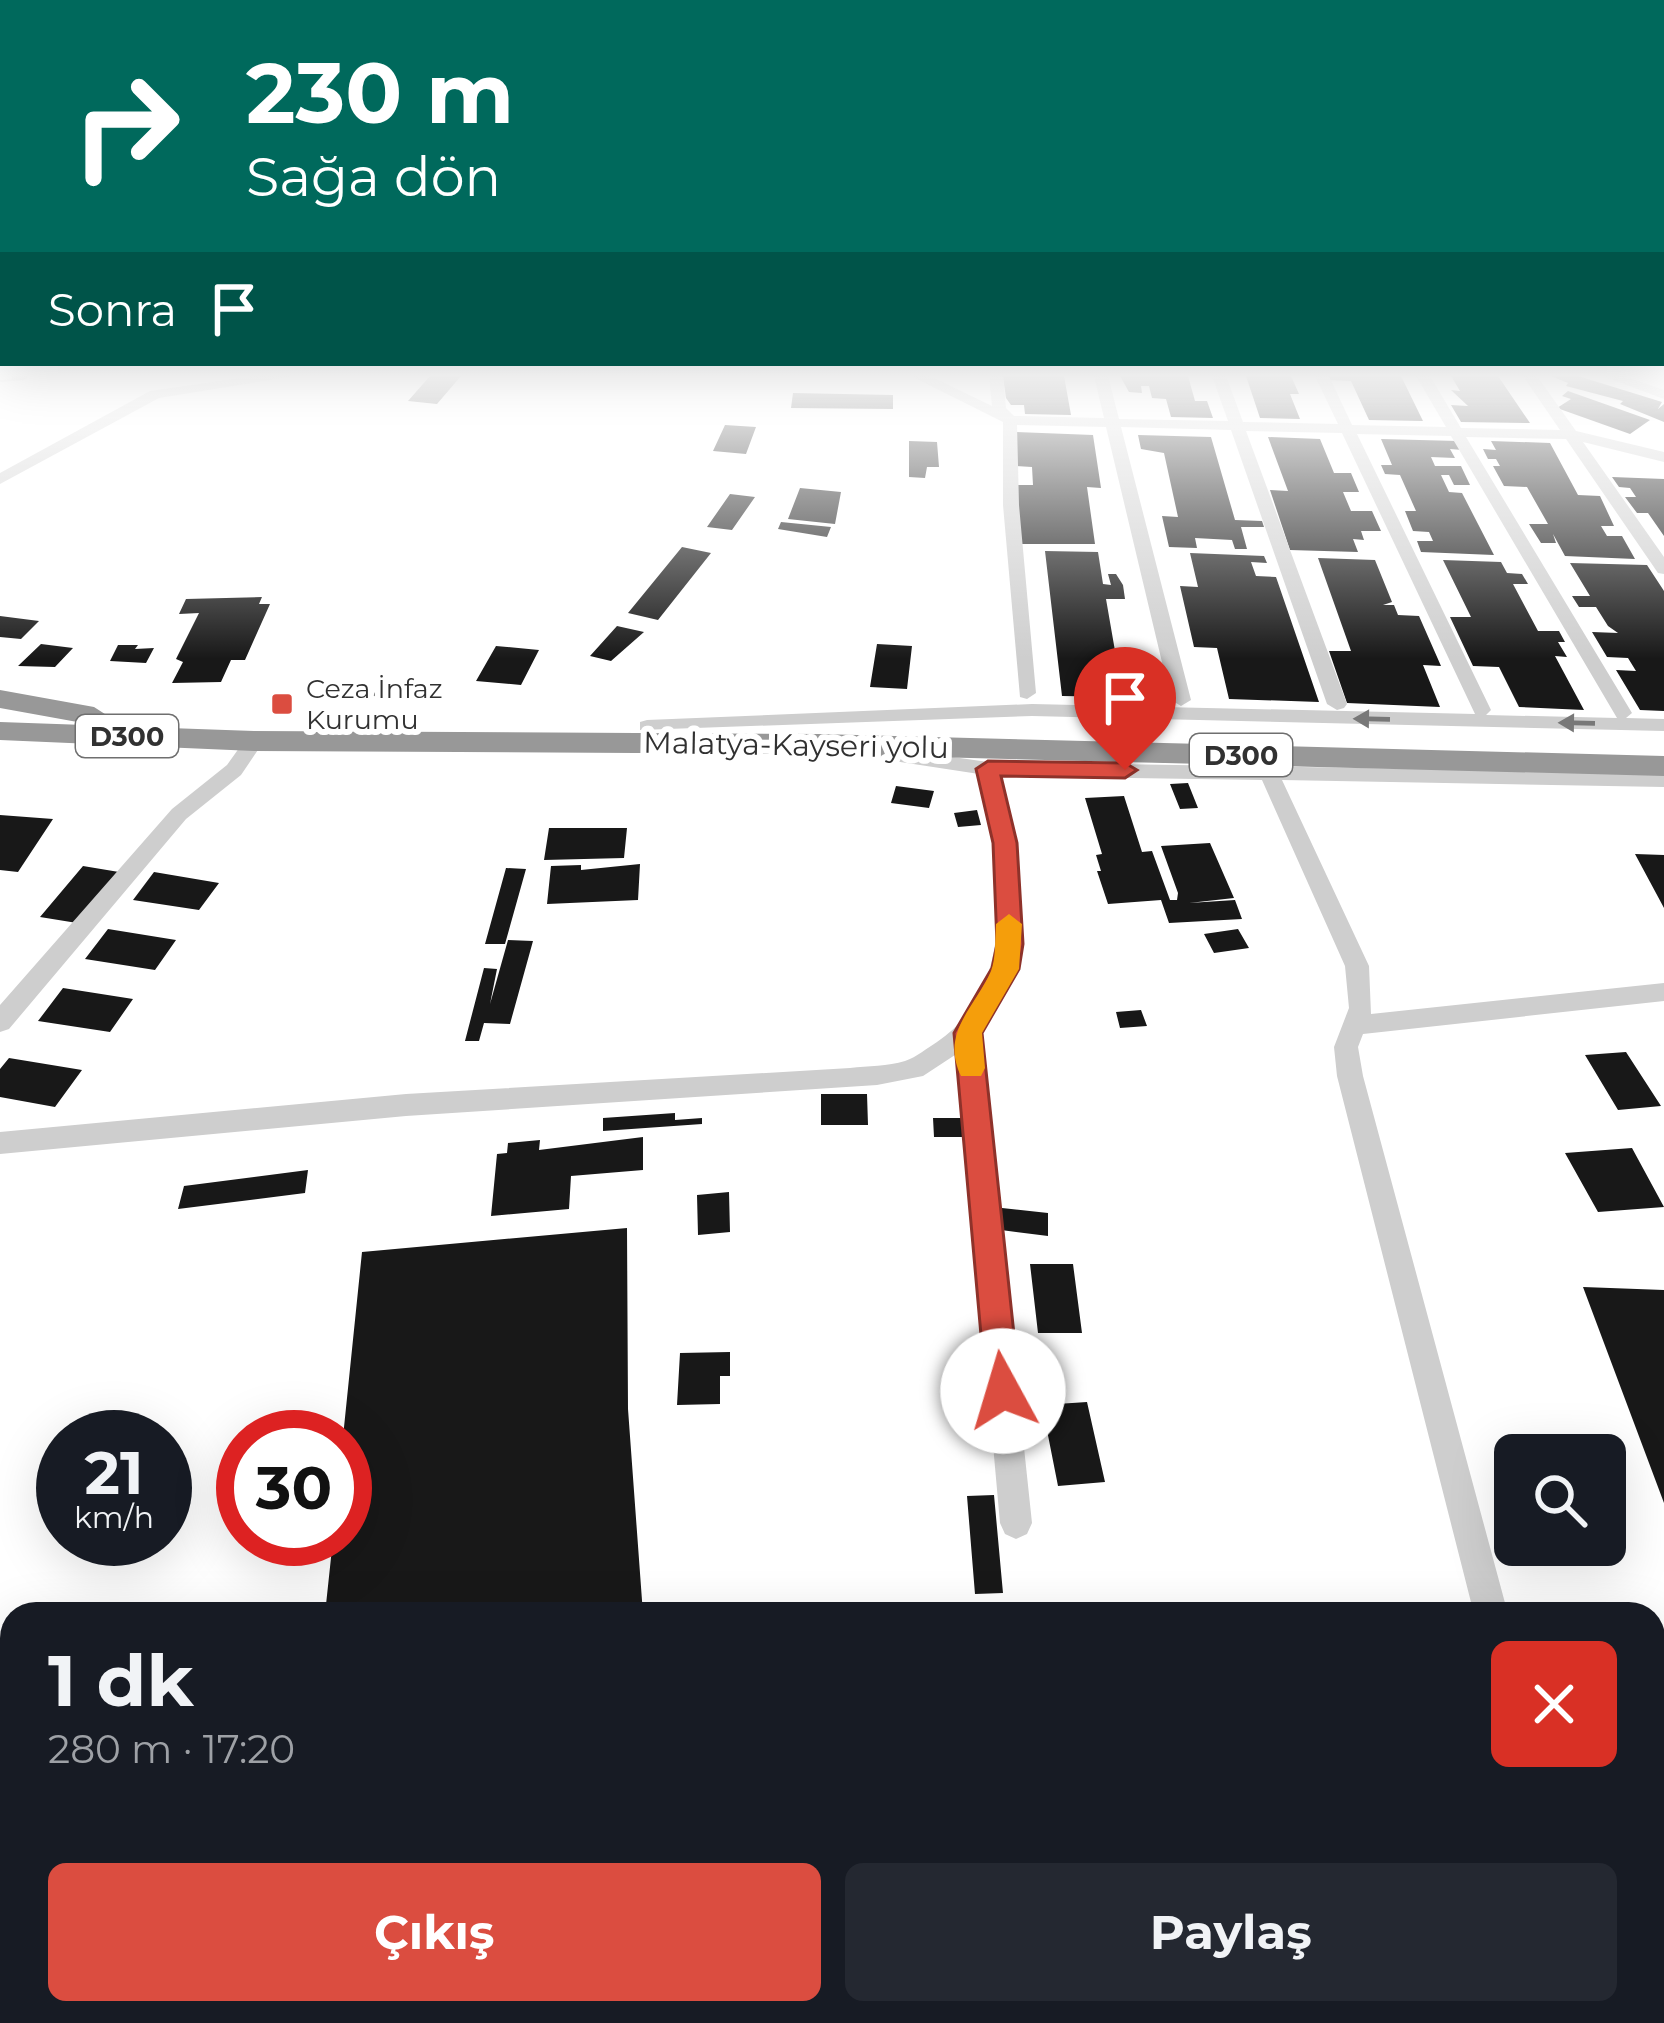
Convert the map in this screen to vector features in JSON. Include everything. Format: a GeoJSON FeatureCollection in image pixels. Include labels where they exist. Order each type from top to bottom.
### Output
{"type":"FeatureCollection","features":[{"type":"Feature","properties":{"kind":"highway"},"geometry":{"type":"LineString","coordinates":[[0,699],[127,722]]}},
{"type":"Feature","properties":{"kind":"highway","name":"D300"},"geometry":{"type":"LineString","coordinates":[[0,715],[127,722],[647,726],[1664,745]]}},
{"type":"Feature","properties":{"kind":"highway","name":"Malatya-Kayseri yolu"},"geometry":{"type":"LineString","coordinates":[[0,731],[254,741],[818,744],[1664,766]]}},
{"type":"Feature","properties":{"kind":"highway"},"geometry":{"type":"LineString","coordinates":[[0,746],[254,741]]}},
{"type":"Feature","properties":{"kind":"street"},"geometry":{"type":"LineString","coordinates":[[1009,470],[1027,693]]}},
{"type":"Feature","properties":{"kind":"street"},"geometry":{"type":"LineString","coordinates":[[1124,470],[1181,700]]}},
{"type":"Feature","properties":{"kind":"street"},"geometry":{"type":"LineString","coordinates":[[1253,470],[1337,704]]}},
{"type":"Feature","properties":{"kind":"street"},"geometry":{"type":"LineString","coordinates":[[1367,470],[1480,710]]}},
{"type":"Feature","properties":{"kind":"street"},"geometry":{"type":"LineString","coordinates":[[1478,470],[1622,713]]}},
{"type":"Feature","properties":{"kind":"street"},"geometry":{"type":"LineString","coordinates":[[1598,470],[1664,569]]}},
{"type":"Feature","properties":{"kind":"street"},"geometry":{"type":"LineString","coordinates":[[647,726],[1032,710],[1664,725]]}},
{"type":"Feature","properties":{"kind":"street"},"geometry":{"type":"LineString","coordinates":[[0,1022],[179,814],[234,770],[254,741]]}},
{"type":"Feature","properties":{"kind":"street"},"geometry":{"type":"LineString","coordinates":[[818,744],[988,769],[1664,780]]}},
{"type":"Feature","properties":{"kind":"street"},"geometry":{"type":"LineString","coordinates":[[0,1143],[406,1106],[850,1078],[920,1066],[968,1033],[1005,969],[1010,944],[1005,843],[988,769]]}},
{"type":"Feature","properties":{"kind":"street"},"geometry":{"type":"LineString","coordinates":[[1268,772],[1357,965],[1361,1008],[1346,1047],[1350,1076],[1489,1602]]}},
{"type":"Feature","properties":{"kind":"street"},"geometry":{"type":"LineString","coordinates":[[1354,1025],[1664,992]]}},
{"type":"Feature","properties":{"kind":"street"},"geometry":{"type":"LineString","coordinates":[[968,1033],[1016,1523]]}},
{"type":"Feature","properties":{"kind":"building"},"geometry":{"type":"Polygon","coordinates":[[[909,470],[926,470],[925,478],[909,477],[909,470]]]}},
{"type":"Feature","properties":{"kind":"building"},"geometry":{"type":"Polygon","coordinates":[[[1032,470],[1098,470],[1101,488],[1087,487],[1095,544],[1020,544],[1016,485],[1033,485],[1032,470]]]}},
{"type":"Feature","properties":{"kind":"building"},"geometry":{"type":"Polygon","coordinates":[[[1168,470],[1221,470],[1235,520],[1262,521],[1264,527],[1241,527],[1247,549],[1235,549],[1232,540],[1195,538],[1197,548],[1169,547],[1162,516],[1178,517],[1168,470]]]}},
{"type":"Feature","properties":{"kind":"building"},"geometry":{"type":"Polygon","coordinates":[[[1280,470],[1351,473],[1359,492],[1343,492],[1351,511],[1372,511],[1381,531],[1361,531],[1364,540],[1353,539],[1358,552],[1290,550],[1270,490],[1288,491],[1280,470]]]}},
{"type":"Feature","properties":{"kind":"building"},"geometry":{"type":"Polygon","coordinates":[[[1383,470],[1463,470],[1470,485],[1454,485],[1449,475],[1441,475],[1449,492],[1462,493],[1494,555],[1421,552],[1417,541],[1433,541],[1429,532],[1413,531],[1405,511],[1416,511],[1400,475],[1383,470]]]}},
{"type":"Feature","properties":{"kind":"building"},"geometry":{"type":"Polygon","coordinates":[[[1495,470],[1565,470],[1578,495],[1600,496],[1614,526],[1601,526],[1607,536],[1622,536],[1635,559],[1565,556],[1553,534],[1556,543],[1541,543],[1529,524],[1548,524],[1527,487],[1504,486],[1495,470]]]}},
{"type":"Feature","properties":{"kind":"building"},"geometry":{"type":"Polygon","coordinates":[[[1612,477],[1664,479],[1664,536],[1648,513],[1637,513],[1625,497],[1636,497],[1630,488],[1619,487],[1612,477]]]}},
{"type":"Feature","properties":{"kind":"building"},"geometry":{"type":"Polygon","coordinates":[[[800,488],[841,492],[835,524],[788,519],[800,488]]]}},
{"type":"Feature","properties":{"kind":"building"},"geometry":{"type":"Polygon","coordinates":[[[730,494],[755,497],[732,530],[707,527],[730,494]]]}},
{"type":"Feature","properties":{"kind":"building"},"geometry":{"type":"Polygon","coordinates":[[[781,522],[831,527],[827,537],[778,529],[781,522]]]}},
{"type":"Feature","properties":{"kind":"building"},"geometry":{"type":"Polygon","coordinates":[[[682,547],[711,553],[658,620],[628,613],[682,547]]]}},
{"type":"Feature","properties":{"kind":"building"},"geometry":{"type":"Polygon","coordinates":[[[1045,551],[1098,552],[1103,584],[1111,585],[1108,574],[1116,574],[1123,585],[1125,599],[1106,599],[1123,697],[1062,696],[1045,551]]]}},
{"type":"Feature","properties":{"kind":"building"},"geometry":{"type":"Polygon","coordinates":[[[1190,553],[1264,556],[1267,563],[1251,562],[1256,576],[1276,577],[1319,702],[1229,699],[1217,648],[1194,647],[1180,586],[1198,587],[1190,553]]]}},
{"type":"Feature","properties":{"kind":"building"},"geometry":{"type":"Polygon","coordinates":[[[1318,558],[1375,560],[1392,602],[1383,605],[1394,605],[1398,615],[1419,616],[1441,666],[1423,665],[1440,707],[1347,703],[1329,651],[1351,651],[1318,558]]]}},
{"type":"Feature","properties":{"kind":"building"},"geometry":{"type":"Polygon","coordinates":[[[1443,560],[1501,562],[1507,573],[1522,574],[1528,584],[1513,584],[1538,631],[1559,631],[1565,642],[1558,642],[1567,657],[1555,656],[1584,710],[1519,707],[1499,667],[1473,666],[1450,617],[1471,617],[1443,560]]]}},
{"type":"Feature","properties":{"kind":"building"},"geometry":{"type":"Polygon","coordinates":[[[1570,563],[1647,565],[1664,591],[1664,711],[1640,710],[1616,670],[1636,671],[1628,658],[1607,657],[1592,632],[1618,633],[1596,607],[1579,607],[1572,596],[1590,596],[1570,563]]]}},
{"type":"Feature","properties":{"kind":"building"},"geometry":{"type":"Polygon","coordinates":[[[262,597],[259,604],[270,604],[245,660],[231,660],[221,682],[172,683],[183,662],[176,659],[199,613],[179,614],[186,599],[262,597]]]}},
{"type":"Feature","properties":{"kind":"building"},"geometry":{"type":"Polygon","coordinates":[[[0,616],[39,621],[21,639],[0,637],[0,616]]]}},
{"type":"Feature","properties":{"kind":"building"},"geometry":{"type":"Polygon","coordinates":[[[617,626],[644,632],[611,661],[590,656],[617,626]]]}},
{"type":"Feature","properties":{"kind":"building"},"geometry":{"type":"Polygon","coordinates":[[[41,644],[73,648],[55,667],[18,666],[41,644]]]}},
{"type":"Feature","properties":{"kind":"building"},"geometry":{"type":"Polygon","coordinates":[[[877,644],[912,646],[907,689],[870,687],[877,644]]]}},
{"type":"Feature","properties":{"kind":"building"},"geometry":{"type":"Polygon","coordinates":[[[118,645],[154,648],[146,663],[110,661],[118,645]]]}},
{"type":"Feature","properties":{"kind":"building"},"geometry":{"type":"Polygon","coordinates":[[[496,646],[539,650],[521,685],[476,681],[496,646]]]}},
{"type":"Feature","properties":{"kind":"building"},"geometry":{"type":"Polygon","coordinates":[[[380,682],[432,685],[426,699],[373,696],[380,682]]]}},
{"type":"Feature","properties":{"kind":"building"},"geometry":{"type":"Polygon","coordinates":[[[1188,783],[1198,808],[1180,809],[1170,784],[1188,783]]]}},
{"type":"Feature","properties":{"kind":"building"},"geometry":{"type":"Polygon","coordinates":[[[896,786],[934,791],[929,808],[891,803],[896,786]]]}},
{"type":"Feature","properties":{"kind":"building"},"geometry":{"type":"Polygon","coordinates":[[[1124,796],[1142,852],[1152,851],[1170,900],[1177,900],[1178,893],[1161,846],[1210,843],[1234,898],[1189,903],[1235,900],[1242,919],[1169,923],[1161,900],[1108,904],[1097,871],[1101,871],[1096,855],[1102,854],[1085,798],[1124,796]]]}},
{"type":"Feature","properties":{"kind":"building"},"geometry":{"type":"Polygon","coordinates":[[[977,810],[981,825],[958,827],[954,813],[977,810]]]}},
{"type":"Feature","properties":{"kind":"building"},"geometry":{"type":"Polygon","coordinates":[[[0,815],[53,819],[18,872],[0,870],[0,815]]]}},
{"type":"Feature","properties":{"kind":"building"},"geometry":{"type":"Polygon","coordinates":[[[549,828],[627,828],[624,858],[544,860],[549,828]]]}},
{"type":"Feature","properties":{"kind":"building"},"geometry":{"type":"Polygon","coordinates":[[[1635,854],[1664,855],[1664,908],[1635,854]]]}},
{"type":"Feature","properties":{"kind":"building"},"geometry":{"type":"Polygon","coordinates":[[[640,864],[638,900],[547,904],[551,866],[581,865],[581,870],[640,864]]]}},
{"type":"Feature","properties":{"kind":"building"},"geometry":{"type":"Polygon","coordinates":[[[83,866],[119,872],[77,923],[40,917],[83,866]]]}},
{"type":"Feature","properties":{"kind":"building"},"geometry":{"type":"Polygon","coordinates":[[[506,868],[526,869],[505,944],[485,944],[506,868]]]}},
{"type":"Feature","properties":{"kind":"building"},"geometry":{"type":"Polygon","coordinates":[[[154,872],[219,883],[199,910],[133,900],[154,872]]]}},
{"type":"Feature","properties":{"kind":"building"},"geometry":{"type":"Polygon","coordinates":[[[108,929],[176,940],[155,970],[85,959],[108,929]]]}},
{"type":"Feature","properties":{"kind":"building"},"geometry":{"type":"Polygon","coordinates":[[[1238,929],[1249,948],[1214,953],[1204,934],[1238,929]]]}},
{"type":"Feature","properties":{"kind":"building"},"geometry":{"type":"Polygon","coordinates":[[[508,940],[533,941],[510,1024],[484,1023],[479,1041],[465,1041],[484,968],[497,969],[490,1004],[508,940]]]}},
{"type":"Feature","properties":{"kind":"building"},"geometry":{"type":"Polygon","coordinates":[[[63,988],[133,999],[110,1032],[38,1021],[63,988]]]}},
{"type":"Feature","properties":{"kind":"building"},"geometry":{"type":"Polygon","coordinates":[[[1141,1010],[1147,1026],[1120,1028],[1116,1012],[1141,1010]]]}},
{"type":"Feature","properties":{"kind":"building"},"geometry":{"type":"Polygon","coordinates":[[[1626,1052],[1661,1106],[1618,1110],[1585,1055],[1626,1052]]]}},
{"type":"Feature","properties":{"kind":"building"},"geometry":{"type":"Polygon","coordinates":[[[9,1058],[82,1070],[55,1107],[0,1097],[0,1069],[9,1058]]]}},
{"type":"Feature","properties":{"kind":"building"},"geometry":{"type":"Polygon","coordinates":[[[821,1094],[867,1094],[868,1125],[821,1125],[821,1094]]]}},
{"type":"Feature","properties":{"kind":"building"},"geometry":{"type":"Polygon","coordinates":[[[675,1113],[675,1120],[702,1118],[702,1124],[603,1131],[603,1118],[675,1113]]]}},
{"type":"Feature","properties":{"kind":"building"},"geometry":{"type":"Polygon","coordinates":[[[933,1118],[961,1118],[963,1137],[934,1137],[933,1118]]]}},
{"type":"Feature","properties":{"kind":"building"},"geometry":{"type":"Polygon","coordinates":[[[643,1137],[643,1170],[571,1176],[569,1209],[491,1216],[497,1154],[507,1153],[508,1143],[540,1140],[539,1150],[643,1137]]]}},
{"type":"Feature","properties":{"kind":"building"},"geometry":{"type":"Polygon","coordinates":[[[1632,1148],[1664,1207],[1598,1212],[1565,1153],[1632,1148]]]}},
{"type":"Feature","properties":{"kind":"building"},"geometry":{"type":"Polygon","coordinates":[[[308,1170],[305,1193],[178,1209],[184,1186],[308,1170]]]}},
{"type":"Feature","properties":{"kind":"building"},"geometry":{"type":"Polygon","coordinates":[[[729,1192],[730,1232],[698,1235],[697,1195],[729,1192]]]}},
{"type":"Feature","properties":{"kind":"building"},"geometry":{"type":"Polygon","coordinates":[[[1002,1208],[1048,1213],[1048,1236],[1001,1230],[1002,1208]]]}},
{"type":"Feature","properties":{"kind":"building"},"geometry":{"type":"Polygon","coordinates":[[[627,1228],[628,1409],[642,1602],[326,1602],[330,1566],[372,1566],[372,1410],[346,1410],[362,1252],[627,1228]]]}},
{"type":"Feature","properties":{"kind":"building"},"geometry":{"type":"Polygon","coordinates":[[[1030,1264],[1073,1264],[1082,1333],[1038,1333],[1030,1264]]]}},
{"type":"Feature","properties":{"kind":"building"},"geometry":{"type":"Polygon","coordinates":[[[1583,1287],[1664,1290],[1664,1503],[1583,1287]]]}},
{"type":"Feature","properties":{"kind":"building"},"geometry":{"type":"Polygon","coordinates":[[[730,1352],[730,1376],[720,1376],[720,1404],[677,1405],[680,1353],[730,1352]]]}},
{"type":"Feature","properties":{"kind":"building"},"geometry":{"type":"Polygon","coordinates":[[[1087,1402],[1105,1482],[1058,1486],[1042,1405],[1087,1402]]]}},
{"type":"Feature","properties":{"kind":"building"},"geometry":{"type":"Polygon","coordinates":[[[994,1495],[1003,1593],[975,1594],[967,1496],[994,1495]]]}},
{"type":"Feature","properties":{"kind":"slow traffic"},"geometry":{"type":"LineString","coordinates":[[971,1068],[968,1033],[1005,969],[1009,924]]}},
{"type":"Feature","properties":{"kind":"place","name":"Ceza İnfaz Kurumu"},"geometry":{"type":"Point","coordinates":[282,704]}},
{"type":"Feature","properties":{"kind":"route"},"geometry":{"type":"LineString","coordinates":[[1003,1391],[968,1033],[1005,969],[1010,944],[1005,843],[988,769],[1125,770]]}}]}
